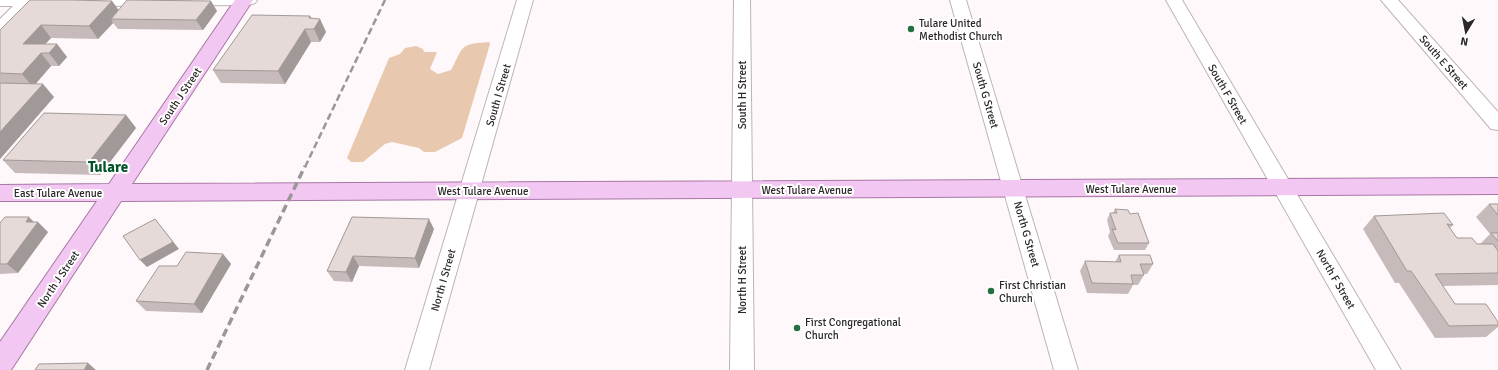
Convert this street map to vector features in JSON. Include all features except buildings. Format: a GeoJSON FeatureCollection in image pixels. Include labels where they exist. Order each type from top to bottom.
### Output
{"type":"FeatureCollection","features":[{"type":"Feature","properties":{"kind":"main road","name":"South J Street"},"geometry":{"type":"LineString","coordinates":[[115,193],[246,0]]}},
{"type":"Feature","properties":{"kind":"main road","name":"West Tulare Avenue"},"geometry":{"type":"LineString","coordinates":[[115,193],[470,190],[1014,190],[1498,186]]}},
{"type":"Feature","properties":{"kind":"main road","name":"East Tulare Avenue"},"geometry":{"type":"LineString","coordinates":[[0,194],[115,193]]}},
{"type":"Feature","properties":{"kind":"main road","name":"North J Street"},"geometry":{"type":"LineString","coordinates":[[0,364],[115,193]]}},
{"type":"Feature","properties":{"kind":"street"},"geometry":{"type":"LineString","coordinates":[[0,29],[28,0]]}},
{"type":"Feature","properties":{"kind":"street"},"geometry":{"type":"LineString","coordinates":[[0,1],[246,0]]}},
{"type":"Feature","properties":{"kind":"street","name":"South I Street"},"geometry":{"type":"LineString","coordinates":[[470,190],[526,0]]}},
{"type":"Feature","properties":{"kind":"street","name":"South H Street"},"geometry":{"type":"LineString","coordinates":[[742,0],[742,191]]}},
{"type":"Feature","properties":{"kind":"street","name":"South G Street"},"geometry":{"type":"LineString","coordinates":[[958,0],[1014,190]]}},
{"type":"Feature","properties":{"kind":"street","name":"South F Street"},"geometry":{"type":"LineString","coordinates":[[1174,0],[1284,188]]}},
{"type":"Feature","properties":{"kind":"street","name":"South E Street"},"geometry":{"type":"LineString","coordinates":[[1389,0],[1498,124]]}},
{"type":"Feature","properties":{"kind":"street","name":"North F Street"},"geometry":{"type":"LineString","coordinates":[[1284,188],[1389,370]]}},
{"type":"Feature","properties":{"kind":"street","name":"North I Street"},"geometry":{"type":"LineString","coordinates":[[417,370],[470,190]]}},
{"type":"Feature","properties":{"kind":"street","name":"North G Street"},"geometry":{"type":"LineString","coordinates":[[1014,190],[1066,370]]}},
{"type":"Feature","properties":{"kind":"street","name":"North H Street"},"geometry":{"type":"LineString","coordinates":[[742,191],[742,370]]}},
{"type":"Feature","properties":{"kind":"shaded area"},"geometry":{"type":"Polygon","coordinates":[[[489,42],[490,44],[462,138],[435,152],[424,152],[419,148],[392,142],[385,144],[363,162],[351,162],[347,158],[389,58],[400,54],[405,48],[416,46],[423,49],[424,52],[437,52],[430,69],[438,74],[451,70],[461,51],[467,45],[489,42]]]}},
{"type":"Feature","properties":{"kind":"railway"},"geometry":{"type":"LineString","coordinates":[[305,167],[385,0]]}},
{"type":"Feature","properties":{"kind":"railway"},"geometry":{"type":"LineString","coordinates":[[207,370],[305,166]]}},
{"type":"Feature","properties":{"kind":"place","name":"Tulare United Methodist Church"},"geometry":{"type":"Point","coordinates":[911,29]}},
{"type":"Feature","properties":{"kind":"place","name":"First Christian Church"},"geometry":{"type":"Point","coordinates":[991,291]}},
{"type":"Feature","properties":{"kind":"place","name":"First Congregational Church"},"geometry":{"type":"Point","coordinates":[797,328]}},
{"type":"Feature","properties":{"kind":"district","name":"Tulare"},"geometry":{"type":"Point","coordinates":[108,167]}}]}
